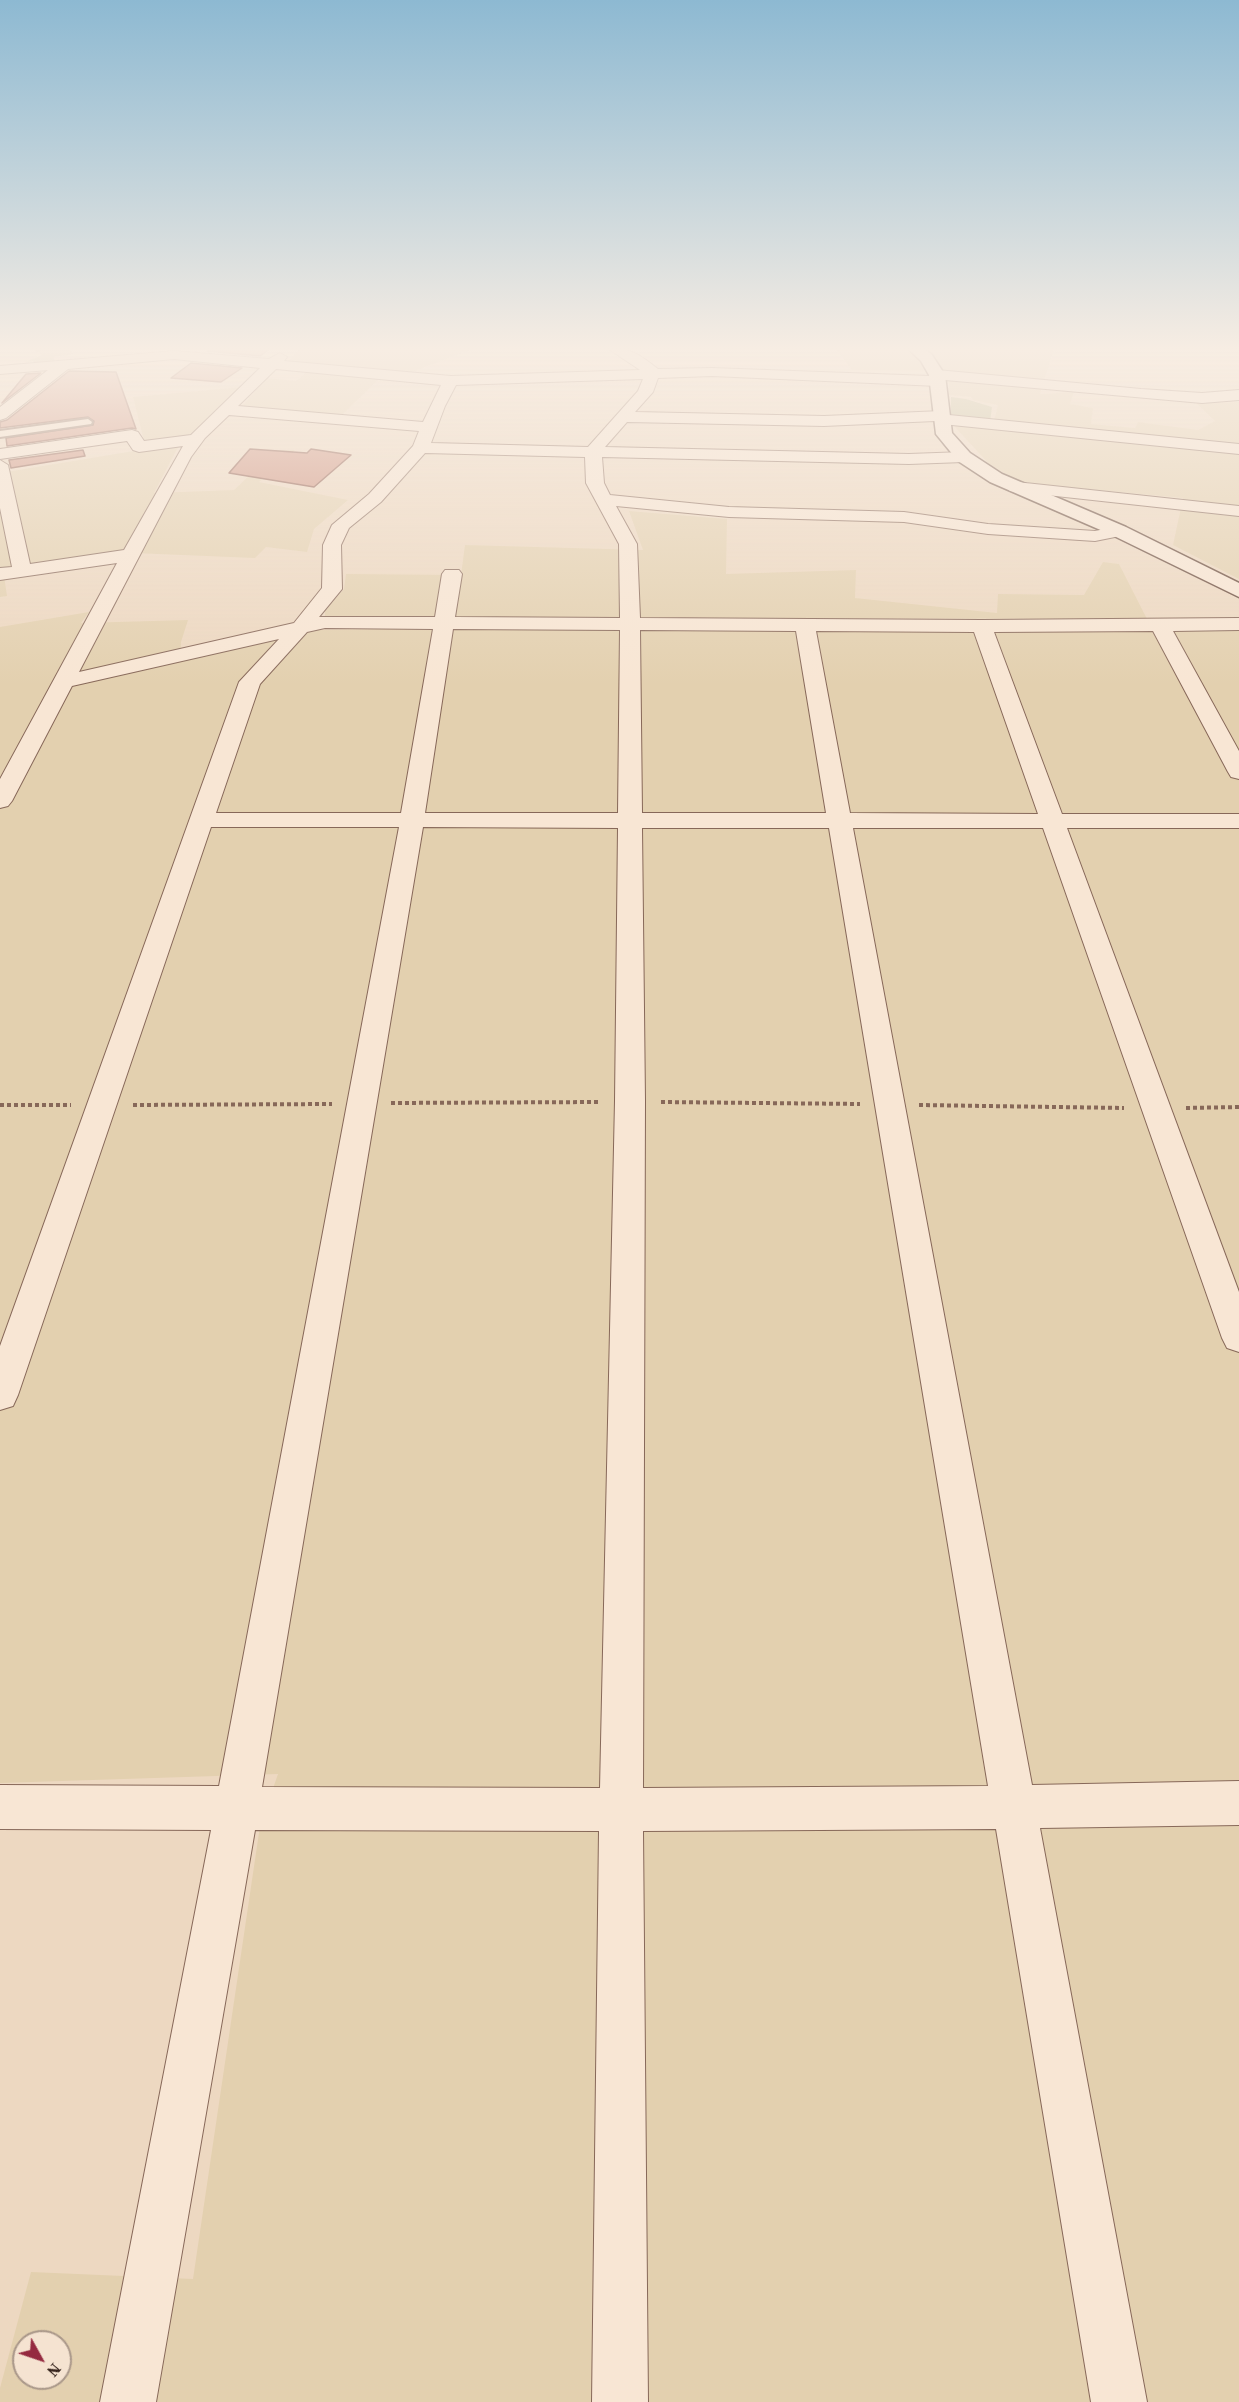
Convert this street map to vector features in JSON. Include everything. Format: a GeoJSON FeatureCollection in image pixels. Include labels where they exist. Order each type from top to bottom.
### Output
{"type":"FeatureCollection","features":[{"type":"Feature","properties":{"kind":"street"},"geometry":{"type":"LineString","coordinates":[[0,801],[181,460]]}},
{"type":"Feature","properties":{"kind":"street"},"geometry":{"type":"LineString","coordinates":[[0,1395],[250,682],[302,626],[332,589],[332,545],[340,525],[375,498],[411,460]]}},
{"type":"Feature","properties":{"kind":"street"},"geometry":{"type":"LineString","coordinates":[[594,460],[595,483],[628,544],[630,623],[630,1101],[621,1810],[620,2402]]}},
{"type":"Feature","properties":{"kind":"street"},"geometry":{"type":"LineString","coordinates":[[969,460],[996,478],[1119,531],[1239,591]]}},
{"type":"Feature","properties":{"kind":"street"},"geometry":{"type":"LineString","coordinates":[[0,465],[22,571]]}},
{"type":"Feature","properties":{"kind":"street"},"geometry":{"type":"LineString","coordinates":[[1016,487],[1239,511]]}},
{"type":"Feature","properties":{"kind":"street"},"geometry":{"type":"LineString","coordinates":[[606,500],[729,512],[904,517],[988,529],[1095,536],[1119,531]]}},
{"type":"Feature","properties":{"kind":"street"},"geometry":{"type":"LineString","coordinates":[[0,574],[131,555]]}},
{"type":"Feature","properties":{"kind":"street"},"geometry":{"type":"LineString","coordinates":[[128,2402],[237,1808],[412,820],[452,574]]}},
{"type":"Feature","properties":{"kind":"street"},"geometry":{"type":"LineString","coordinates":[[62,682],[325,622],[982,626],[1239,624]]}},
{"type":"Feature","properties":{"kind":"street"},"geometry":{"type":"LineString","coordinates":[[805,625],[1119,2402]]}},
{"type":"Feature","properties":{"kind":"street"},"geometry":{"type":"LineString","coordinates":[[1161,625],[1239,772]]}},
{"type":"Feature","properties":{"kind":"street"},"geometry":{"type":"LineString","coordinates":[[982,626],[1158,1108],[1239,1338]]}},
{"type":"Feature","properties":{"kind":"street"},"geometry":{"type":"LineString","coordinates":[[202,820],[1239,821]]}},
{"type":"Feature","properties":{"kind":"street"},"geometry":{"type":"LineString","coordinates":[[0,1807],[1014,1809],[1239,1803]]}},
{"type":"Feature","properties":{"kind":"path"},"geometry":{"type":"LineString","coordinates":[[0,1105],[630,1101],[1239,1107]]}},
{"type":"Feature","properties":{"kind":"shaded area"},"geometry":{"type":"Polygon","coordinates":[[[79,460],[171,460],[154,493],[234,490],[265,460],[284,460],[259,482],[348,500],[314,529],[307,552],[266,547],[255,558],[109,552],[3,569],[7,596],[0,597],[0,473],[79,460]]]}},
{"type":"Feature","properties":{"kind":"shaded area"},"geometry":{"type":"Polygon","coordinates":[[[985,460],[1239,460],[1239,579],[1173,545],[1183,498],[1021,483],[985,460]]]}},
{"type":"Feature","properties":{"kind":"shaded area"},"geometry":{"type":"Polygon","coordinates":[[[629,511],[727,519],[726,574],[856,570],[855,598],[997,613],[998,594],[1084,595],[1103,562],[1119,564],[1147,619],[325,617],[325,611],[344,589],[346,574],[461,575],[465,545],[643,550],[629,511]]]}},
{"type":"Feature","properties":{"kind":"shaded area"},"geometry":{"type":"Polygon","coordinates":[[[89,612],[81,623],[188,620],[181,642],[180,662],[314,630],[423,628],[1239,631],[1239,2402],[0,2402],[0,2388],[12,2343],[12,2390],[72,2390],[72,2330],[16,2330],[31,2272],[193,2279],[260,1826],[278,1774],[0,1783],[0,627],[89,612]]]}},
{"type":"Feature","properties":{"kind":"building"},"geometry":{"type":"Polygon","coordinates":[[[9,460],[60,460],[11,468],[9,460]]]}},
{"type":"Feature","properties":{"kind":"building"},"geometry":{"type":"Polygon","coordinates":[[[240,460],[345,460],[314,487],[229,473],[240,460]]]}}]}
